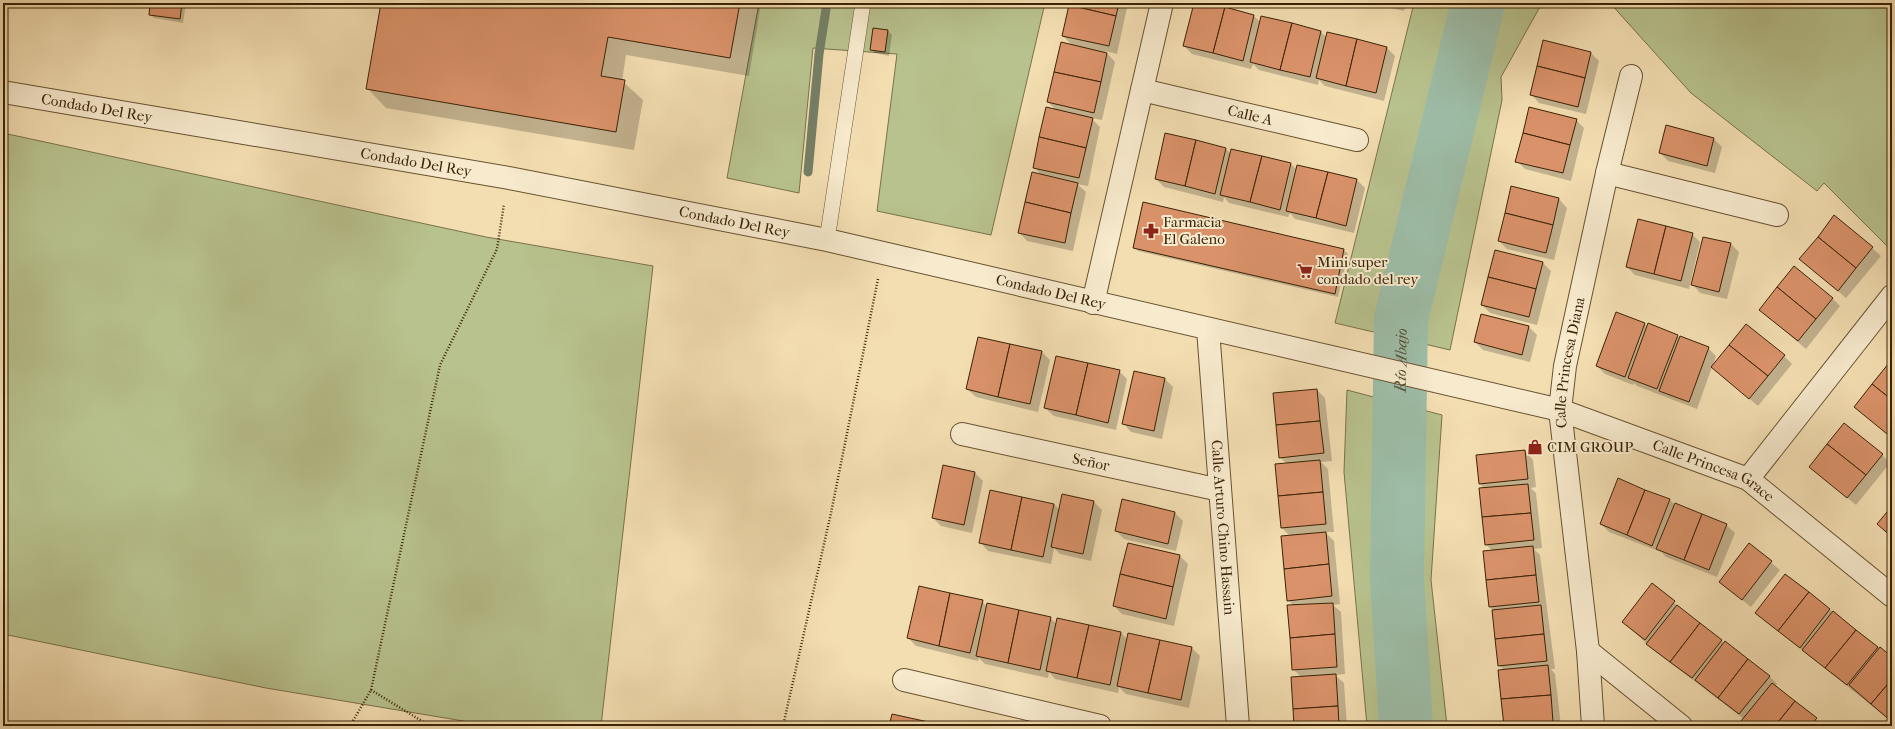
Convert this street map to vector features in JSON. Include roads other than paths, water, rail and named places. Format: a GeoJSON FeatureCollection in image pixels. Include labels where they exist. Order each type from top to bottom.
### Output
{"type":"FeatureCollection","features":[{"type":"Feature","properties":{"kind":"street"},"geometry":{"type":"LineString","coordinates":[[1093,303],[1162,3]]}},
{"type":"Feature","properties":{"kind":"street","name":"Calle Princesa Diana"},"geometry":{"type":"LineString","coordinates":[[1593,726],[1588,651],[1560,410],[1565,366],[1607,173],[1631,76]]}},
{"type":"Feature","properties":{"kind":"street","name":"Calle A"},"geometry":{"type":"LineString","coordinates":[[1142,90],[1358,140]]}},
{"type":"Feature","properties":{"kind":"street","name":"Condado Del Rey"},"geometry":{"type":"LineString","coordinates":[[3,92],[508,178],[827,240],[1460,387]]}},
{"type":"Feature","properties":{"kind":"street"},"geometry":{"type":"LineString","coordinates":[[1607,173],[1777,215]]}},
{"type":"Feature","properties":{"kind":"street"},"geometry":{"type":"LineString","coordinates":[[1748,479],[1892,296]]}},
{"type":"Feature","properties":{"kind":"street","name":"Calle Arturo Chino Hassain"},"geometry":{"type":"LineString","coordinates":[[1208,328],[1238,726]]}},
{"type":"Feature","properties":{"kind":"street","name":"Calle Princesa Grace"},"geometry":{"type":"LineString","coordinates":[[1460,387],[1560,410],[1748,479],[1892,596]]}},
{"type":"Feature","properties":{"kind":"street","name":"Señor"},"geometry":{"type":"LineString","coordinates":[[962,434],[1220,490]]}},
{"type":"Feature","properties":{"kind":"street"},"geometry":{"type":"LineString","coordinates":[[1588,651],[1681,726]]}},
{"type":"Feature","properties":{"kind":"street"},"geometry":{"type":"LineString","coordinates":[[904,680],[1100,726]]}},
{"type":"Feature","properties":{"kind":"lane"},"geometry":{"type":"LineString","coordinates":[[827,240],[863,3]]}},
{"type":"Feature","properties":{"kind":"waterway"},"geometry":{"type":"LineString","coordinates":[[808,172],[819,54],[827,3]]}},
{"type":"Feature","properties":{"kind":"waterway","name":"Río Abajo"},"geometry":{"type":"LineString","coordinates":[[1406,726],[1397,579],[1401,319],[1478,3]]}},
{"type":"Feature","properties":{"kind":"place","name":"Farmacia El Galeno"},"geometry":{"type":"Point","coordinates":[1151,231]}},
{"type":"Feature","properties":{"kind":"place","name":"Mini super condado del rey"},"geometry":{"type":"Point","coordinates":[1305,271]}},
{"type":"Feature","properties":{"kind":"place","name":"CIM GROUP"},"geometry":{"type":"Point","coordinates":[1535,447]}}]}
